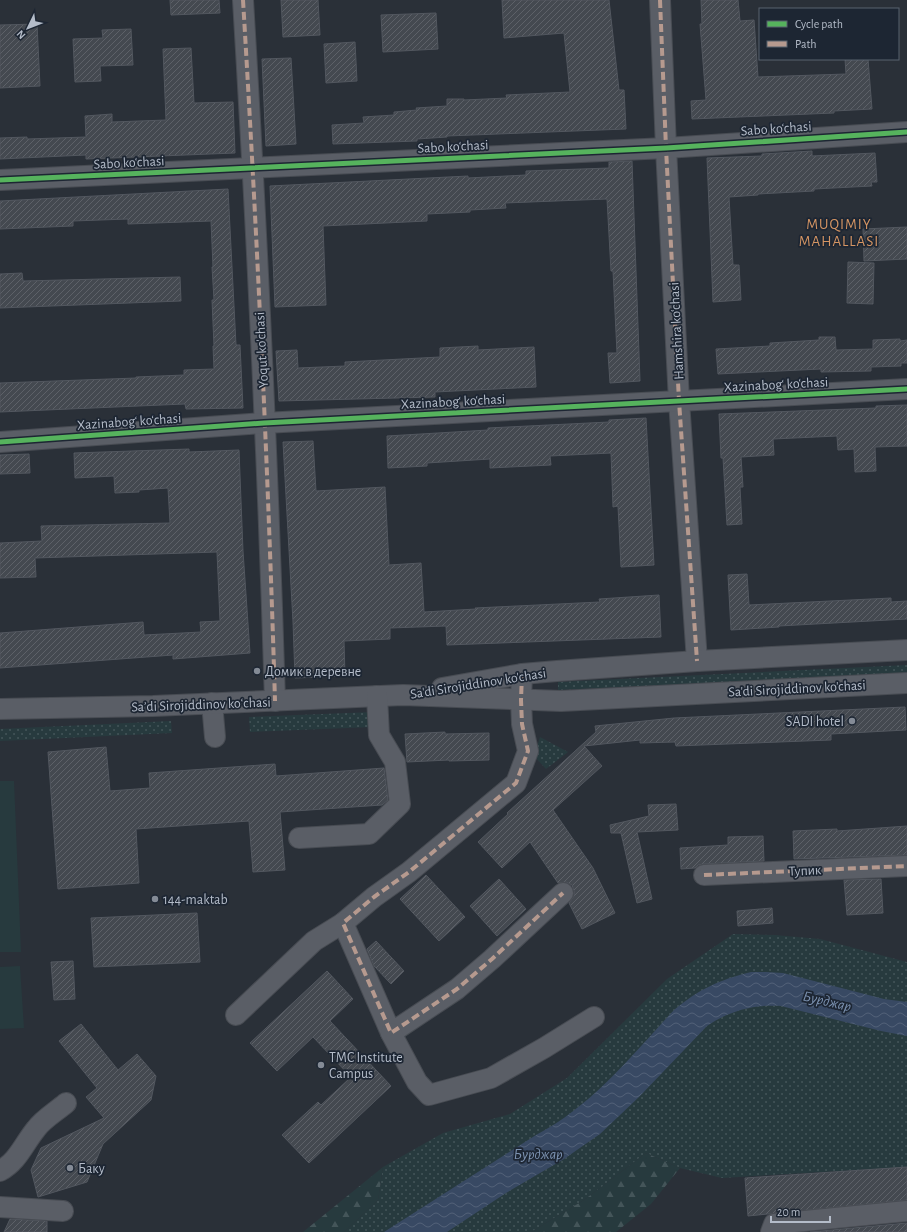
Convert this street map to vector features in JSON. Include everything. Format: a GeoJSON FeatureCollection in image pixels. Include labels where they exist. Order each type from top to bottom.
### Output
{"type":"FeatureCollection","features":[{"type":"Feature","properties":{"kind":"street","name":"Yoqut ko'chasi"},"geometry":{"type":"LineString","coordinates":[[243,0],[253,168],[275,701]]}},
{"type":"Feature","properties":{"kind":"street","name":"Hamshira ko‘chasi"},"geometry":{"type":"LineString","coordinates":[[660,0],[679,401],[697,661]]}},
{"type":"Feature","properties":{"kind":"street","name":"Sabo ko‘chasi"},"geometry":{"type":"LineString","coordinates":[[0,180],[666,148],[907,132]]}},
{"type":"Feature","properties":{"kind":"street","name":"Xazinabog‘ ko‘chasi"},"geometry":{"type":"LineString","coordinates":[[0,442],[264,423],[907,389]]}},
{"type":"Feature","properties":{"kind":"street","name":"Sa'di Sirojiddinov ko'chasi"},"geometry":{"type":"LineString","coordinates":[[403,695],[522,674],[564,670],[697,661],[907,650]]}},
{"type":"Feature","properties":{"kind":"street"},"geometry":{"type":"LineString","coordinates":[[236,1015],[314,941],[343,923],[374,897],[409,872],[516,783],[528,751],[522,724],[522,674]]}},
{"type":"Feature","properties":{"kind":"street","name":"Sa'di Sirojiddinov ko'chasi"},"geometry":{"type":"LineString","coordinates":[[403,695],[561,701],[907,683]]}},
{"type":"Feature","properties":{"kind":"street","name":"Saʼdi Sirojiddinov koʻchasi"},"geometry":{"type":"LineString","coordinates":[[0,709],[275,701],[403,695]]}},
{"type":"Feature","properties":{"kind":"street"},"geometry":{"type":"LineString","coordinates":[[299,838],[368,834],[400,804],[395,762],[379,735],[377,696]]}},
{"type":"Feature","properties":{"kind":"street"},"geometry":{"type":"LineString","coordinates":[[212,703],[215,737]]}},
{"type":"Feature","properties":{"kind":"street","name":"Тупик"},"geometry":{"type":"LineString","coordinates":[[704,875],[907,866]]}},
{"type":"Feature","properties":{"kind":"street"},"geometry":{"type":"LineString","coordinates":[[391,1034],[457,989],[492,959],[563,893]]}},
{"type":"Feature","properties":{"kind":"street"},"geometry":{"type":"LineString","coordinates":[[343,923],[391,1034],[417,1082],[429,1095],[491,1078],[594,1017]]}},
{"type":"Feature","properties":{"kind":"street"},"geometry":{"type":"LineString","coordinates":[[0,1171],[10,1166],[24,1148],[36,1128],[66,1103]]}},
{"type":"Feature","properties":{"kind":"street"},"geometry":{"type":"LineString","coordinates":[[0,1207],[63,1211]]}},
{"type":"Feature","properties":{"kind":"street"},"geometry":{"type":"LineString","coordinates":[[771,1232],[774,1224],[907,1211]]}},
{"type":"Feature","properties":{"kind":"green space"},"geometry":{"type":"Polygon","coordinates":[[[907,665],[907,674],[558,690],[558,682],[907,665]]]}},
{"type":"Feature","properties":{"kind":"green space"},"geometry":{"type":"Polygon","coordinates":[[[373,712],[373,727],[250,732],[249,717],[373,712]]]}},
{"type":"Feature","properties":{"kind":"green space"},"geometry":{"type":"Polygon","coordinates":[[[171,721],[172,733],[0,741],[0,729],[171,721]]]}},
{"type":"Feature","properties":{"kind":"green space"},"geometry":{"type":"Polygon","coordinates":[[[540,737],[568,752],[546,769],[534,756],[540,737]]]}},
{"type":"Feature","properties":{"kind":"green space"},"geometry":{"type":"Polygon","coordinates":[[[0,781],[14,781],[21,952],[0,952],[0,781]]]}},
{"type":"Feature","properties":{"kind":"green space"},"geometry":{"type":"Polygon","coordinates":[[[733,934],[775,935],[820,939],[907,962],[907,1167],[722,1178],[680,1168],[646,1153],[584,1200],[531,1232],[344,1232],[378,1200],[383,1167],[443,1133],[510,1114],[567,1078],[667,979],[733,934]]]}},
{"type":"Feature","properties":{"kind":"green space"},"geometry":{"type":"Polygon","coordinates":[[[20,966],[24,1028],[0,1029],[0,967],[20,966]]]}},
{"type":"Feature","properties":{"kind":"green space"},"geometry":{"type":"Polygon","coordinates":[[[646,1153],[680,1168],[651,1204],[616,1232],[531,1232],[584,1200],[646,1153]]]}},
{"type":"Feature","properties":{"kind":"green space"},"geometry":{"type":"Polygon","coordinates":[[[383,1167],[378,1200],[344,1232],[303,1232],[383,1167]]]}},
{"type":"Feature","properties":{"kind":"water","name":"Бурджар"},"geometry":{"type":"Polygon","coordinates":[[[751,972],[783,973],[884,999],[907,1002],[907,1036],[781,1006],[752,1007],[724,1016],[707,1026],[639,1097],[600,1134],[564,1159],[506,1193],[447,1232],[384,1232],[575,1110],[627,1062],[674,1010],[692,996],[719,982],[751,972]]]}},
{"type":"Feature","properties":{"kind":"building"},"geometry":{"type":"Polygon","coordinates":[[[170,0],[219,0],[220,13],[171,15],[170,0]]]}},
{"type":"Feature","properties":{"kind":"building"},"geometry":{"type":"Polygon","coordinates":[[[281,0],[318,0],[320,35],[283,37],[281,0]]]}},
{"type":"Feature","properties":{"kind":"building"},"geometry":{"type":"Polygon","coordinates":[[[502,0],[609,0],[619,90],[624,90],[626,129],[447,136],[417,139],[417,141],[333,144],[332,125],[364,123],[363,117],[394,115],[394,112],[417,110],[416,108],[447,106],[447,99],[464,100],[507,98],[506,95],[570,92],[564,33],[504,38],[502,0]]]}},
{"type":"Feature","properties":{"kind":"building"},"geometry":{"type":"Polygon","coordinates":[[[701,0],[738,0],[740,21],[754,20],[758,77],[846,74],[845,60],[868,60],[872,109],[834,111],[834,113],[692,119],[691,101],[706,100],[700,24],[702,24],[701,0]]]}},
{"type":"Feature","properties":{"kind":"building"},"geometry":{"type":"Polygon","coordinates":[[[436,13],[438,49],[383,52],[381,15],[436,13]]]}},
{"type":"Feature","properties":{"kind":"building"},"geometry":{"type":"Polygon","coordinates":[[[37,24],[40,86],[0,88],[0,25],[37,24]]]}},
{"type":"Feature","properties":{"kind":"building"},"geometry":{"type":"Polygon","coordinates":[[[131,29],[133,65],[100,66],[101,81],[75,82],[73,39],[103,38],[102,30],[131,29]]]}},
{"type":"Feature","properties":{"kind":"building"},"geometry":{"type":"Polygon","coordinates":[[[355,42],[357,81],[326,83],[324,44],[355,42]]]}},
{"type":"Feature","properties":{"kind":"building"},"geometry":{"type":"Polygon","coordinates":[[[191,48],[194,103],[233,102],[235,153],[86,159],[86,155],[0,159],[0,138],[27,137],[27,139],[86,137],[85,116],[112,114],[112,122],[166,120],[163,49],[191,48]]]}},
{"type":"Feature","properties":{"kind":"building"},"geometry":{"type":"Polygon","coordinates":[[[291,58],[296,144],[266,146],[262,59],[291,58]]]}},
{"type":"Feature","properties":{"kind":"building"},"geometry":{"type":"Polygon","coordinates":[[[812,151],[812,156],[875,153],[877,182],[871,182],[872,186],[814,189],[814,191],[729,197],[733,265],[739,265],[741,300],[713,302],[707,158],[762,156],[762,154],[812,151]]]}},
{"type":"Feature","properties":{"kind":"building"},"geometry":{"type":"Polygon","coordinates":[[[632,161],[640,381],[610,383],[608,353],[617,353],[613,271],[611,271],[607,199],[505,203],[506,208],[470,210],[470,212],[427,214],[427,221],[323,226],[326,305],[275,307],[270,186],[468,176],[468,178],[526,175],[526,171],[609,168],[609,162],[632,161]]]}},
{"type":"Feature","properties":{"kind":"building"},"geometry":{"type":"Polygon","coordinates":[[[228,189],[236,345],[240,345],[243,408],[186,409],[185,404],[0,412],[0,383],[184,375],[184,370],[214,369],[212,300],[214,300],[211,221],[128,224],[128,219],[73,221],[73,226],[0,229],[0,201],[228,189]]]}},
{"type":"Feature","properties":{"kind":"building"},"geometry":{"type":"Polygon","coordinates":[[[907,227],[907,259],[864,261],[863,229],[907,227]]]}},
{"type":"Feature","properties":{"kind":"building"},"geometry":{"type":"Polygon","coordinates":[[[848,262],[874,263],[873,304],[847,303],[848,262]]]}},
{"type":"Feature","properties":{"kind":"building"},"geometry":{"type":"Polygon","coordinates":[[[22,273],[23,281],[180,277],[181,301],[0,308],[0,274],[22,273]]]}},
{"type":"Feature","properties":{"kind":"building"},"geometry":{"type":"Polygon","coordinates":[[[819,337],[835,337],[836,350],[873,349],[873,340],[907,340],[907,363],[901,363],[901,366],[871,367],[871,371],[821,372],[821,369],[718,374],[716,349],[770,346],[770,343],[819,340],[819,337]]]}},
{"type":"Feature","properties":{"kind":"building"},"geometry":{"type":"Polygon","coordinates":[[[478,346],[478,350],[534,347],[536,387],[435,392],[435,397],[279,401],[276,351],[297,350],[298,368],[345,366],[345,362],[440,357],[440,348],[478,346]]]}},
{"type":"Feature","properties":{"kind":"building"},"geometry":{"type":"Polygon","coordinates":[[[907,405],[907,446],[875,447],[876,471],[855,472],[854,449],[838,450],[837,436],[773,439],[774,455],[741,457],[743,487],[740,487],[742,524],[727,525],[719,414],[876,408],[876,406],[907,405]]]}},
{"type":"Feature","properties":{"kind":"building"},"geometry":{"type":"Polygon","coordinates":[[[646,418],[654,565],[621,567],[618,506],[613,507],[611,453],[550,456],[551,465],[490,468],[490,459],[427,463],[427,466],[388,468],[387,436],[488,430],[488,428],[609,422],[609,420],[646,418]]]}},
{"type":"Feature","properties":{"kind":"building"},"geometry":{"type":"Polygon","coordinates":[[[313,441],[316,491],[385,487],[389,565],[421,563],[424,612],[600,602],[599,599],[659,595],[661,637],[447,645],[446,626],[390,628],[390,639],[344,641],[345,676],[295,678],[283,442],[313,441]]]}},
{"type":"Feature","properties":{"kind":"building"},"geometry":{"type":"Polygon","coordinates":[[[189,449],[189,452],[239,450],[243,551],[250,653],[173,659],[173,655],[0,668],[0,633],[143,622],[144,635],[201,632],[200,622],[220,621],[217,552],[35,558],[36,577],[0,578],[0,543],[42,541],[41,526],[170,523],[168,488],[139,490],[139,492],[115,493],[114,476],[75,478],[74,453],[189,449]]]}},
{"type":"Feature","properties":{"kind":"building"},"geometry":{"type":"Polygon","coordinates":[[[29,454],[30,473],[0,474],[0,455],[29,454]]]}},
{"type":"Feature","properties":{"kind":"building"},"geometry":{"type":"Polygon","coordinates":[[[747,574],[749,605],[891,598],[891,602],[907,601],[907,619],[731,630],[728,575],[747,574]]]}},
{"type":"Feature","properties":{"kind":"building"},"geometry":{"type":"Polygon","coordinates":[[[905,707],[906,730],[831,734],[831,740],[676,746],[675,742],[640,743],[640,740],[584,746],[602,766],[553,810],[593,868],[615,913],[582,929],[569,903],[574,896],[572,885],[566,882],[558,883],[530,842],[502,868],[478,842],[508,814],[507,813],[596,732],[595,726],[674,718],[905,707]]]}},
{"type":"Feature","properties":{"kind":"building"},"geometry":{"type":"Polygon","coordinates":[[[445,732],[445,734],[489,733],[489,760],[407,762],[405,734],[445,732]]]}},
{"type":"Feature","properties":{"kind":"building"},"geometry":{"type":"Polygon","coordinates":[[[106,747],[110,791],[150,788],[149,773],[275,764],[276,776],[384,768],[388,800],[382,805],[280,812],[285,870],[253,872],[249,821],[136,829],[139,883],[58,889],[48,752],[106,747]]]}},
{"type":"Feature","properties":{"kind":"building"},"geometry":{"type":"Polygon","coordinates":[[[676,804],[678,830],[637,832],[652,899],[637,903],[621,833],[611,833],[610,825],[649,816],[648,805],[676,804]]]}},
{"type":"Feature","properties":{"kind":"building"},"geometry":{"type":"Polygon","coordinates":[[[907,826],[907,855],[794,859],[793,831],[837,829],[837,831],[907,826]]]}},
{"type":"Feature","properties":{"kind":"building"},"geometry":{"type":"Polygon","coordinates":[[[763,836],[764,861],[703,864],[698,865],[695,868],[681,869],[680,848],[728,845],[728,837],[763,836]]]}},
{"type":"Feature","properties":{"kind":"building"},"geometry":{"type":"Polygon","coordinates":[[[426,875],[465,917],[439,941],[400,899],[426,875]]]}},
{"type":"Feature","properties":{"kind":"building"},"geometry":{"type":"Polygon","coordinates":[[[499,879],[526,909],[497,936],[470,906],[499,879]]]}},
{"type":"Feature","properties":{"kind":"building"},"geometry":{"type":"Polygon","coordinates":[[[881,879],[883,913],[847,915],[844,880],[881,879]]]}},
{"type":"Feature","properties":{"kind":"building"},"geometry":{"type":"Polygon","coordinates":[[[772,908],[773,923],[738,926],[737,911],[772,908]]]}},
{"type":"Feature","properties":{"kind":"building"},"geometry":{"type":"Polygon","coordinates":[[[197,913],[200,962],[94,967],[91,918],[197,913]]]}},
{"type":"Feature","properties":{"kind":"building"},"geometry":{"type":"Polygon","coordinates":[[[376,941],[404,971],[391,984],[374,966],[367,949],[376,941]]]}},
{"type":"Feature","properties":{"kind":"building"},"geometry":{"type":"Polygon","coordinates":[[[73,961],[75,999],[54,1000],[51,962],[73,961]]]}},
{"type":"Feature","properties":{"kind":"building"},"geometry":{"type":"Polygon","coordinates":[[[327,971],[353,999],[330,1021],[391,1086],[309,1163],[282,1135],[318,1102],[321,1105],[351,1077],[313,1037],[277,1071],[250,1043],[327,971]]]}},
{"type":"Feature","properties":{"kind":"building"},"geometry":{"type":"Polygon","coordinates":[[[81,1024],[118,1070],[137,1054],[156,1076],[151,1100],[103,1144],[87,1182],[38,1197],[31,1170],[41,1148],[104,1118],[86,1097],[97,1088],[59,1041],[81,1024]]]}},
{"type":"Feature","properties":{"kind":"building"},"geometry":{"type":"Polygon","coordinates":[[[907,1167],[907,1200],[748,1216],[745,1178],[907,1167]]]}},
{"type":"Feature","properties":{"kind":"building"},"geometry":{"type":"Polygon","coordinates":[[[10,1219],[47,1221],[47,1232],[4,1232],[10,1219]]]}},
{"type":"Feature","properties":{"kind":"building"},"geometry":{"type":"Polygon","coordinates":[[[907,1223],[907,1232],[810,1232],[907,1223]]]}},
{"type":"Feature","properties":{"kind":"marked path"},"geometry":{"type":"LineString","coordinates":[[243,0],[262,350],[275,701]]}},
{"type":"Feature","properties":{"kind":"marked path"},"geometry":{"type":"LineString","coordinates":[[660,0],[679,401],[697,661]]}},
{"type":"Feature","properties":{"kind":"marked path"},"geometry":{"type":"LineString","coordinates":[[522,674],[522,724],[528,751],[516,783],[409,872],[374,897],[343,923],[391,1033],[457,989],[492,959],[563,893]]}},
{"type":"Feature","properties":{"kind":"marked path"},"geometry":{"type":"LineString","coordinates":[[704,875],[907,866]]}},
{"type":"Feature","properties":{"kind":"cycle path"},"geometry":{"type":"LineString","coordinates":[[0,180],[666,148],[907,132]]}},
{"type":"Feature","properties":{"kind":"cycle path"},"geometry":{"type":"LineString","coordinates":[[0,442],[264,423],[907,389]]}},
{"type":"Feature","properties":{"kind":"place","name":"Домик в деревне"},"geometry":{"type":"Point","coordinates":[257,671]}},
{"type":"Feature","properties":{"kind":"place","name":"SADI hotel"},"geometry":{"type":"Point","coordinates":[852,721]}},
{"type":"Feature","properties":{"kind":"place","name":"144-maktab"},"geometry":{"type":"Point","coordinates":[155,899]}},
{"type":"Feature","properties":{"kind":"place","name":"TMC Institute Campus"},"geometry":{"type":"Point","coordinates":[321,1065]}},
{"type":"Feature","properties":{"kind":"place","name":"Баку"},"geometry":{"type":"Point","coordinates":[70,1168]}},
{"type":"Feature","properties":{"kind":"district","name":"MUQIMIY MAHALLASI"},"geometry":{"type":"Point","coordinates":[839,232]}}]}
